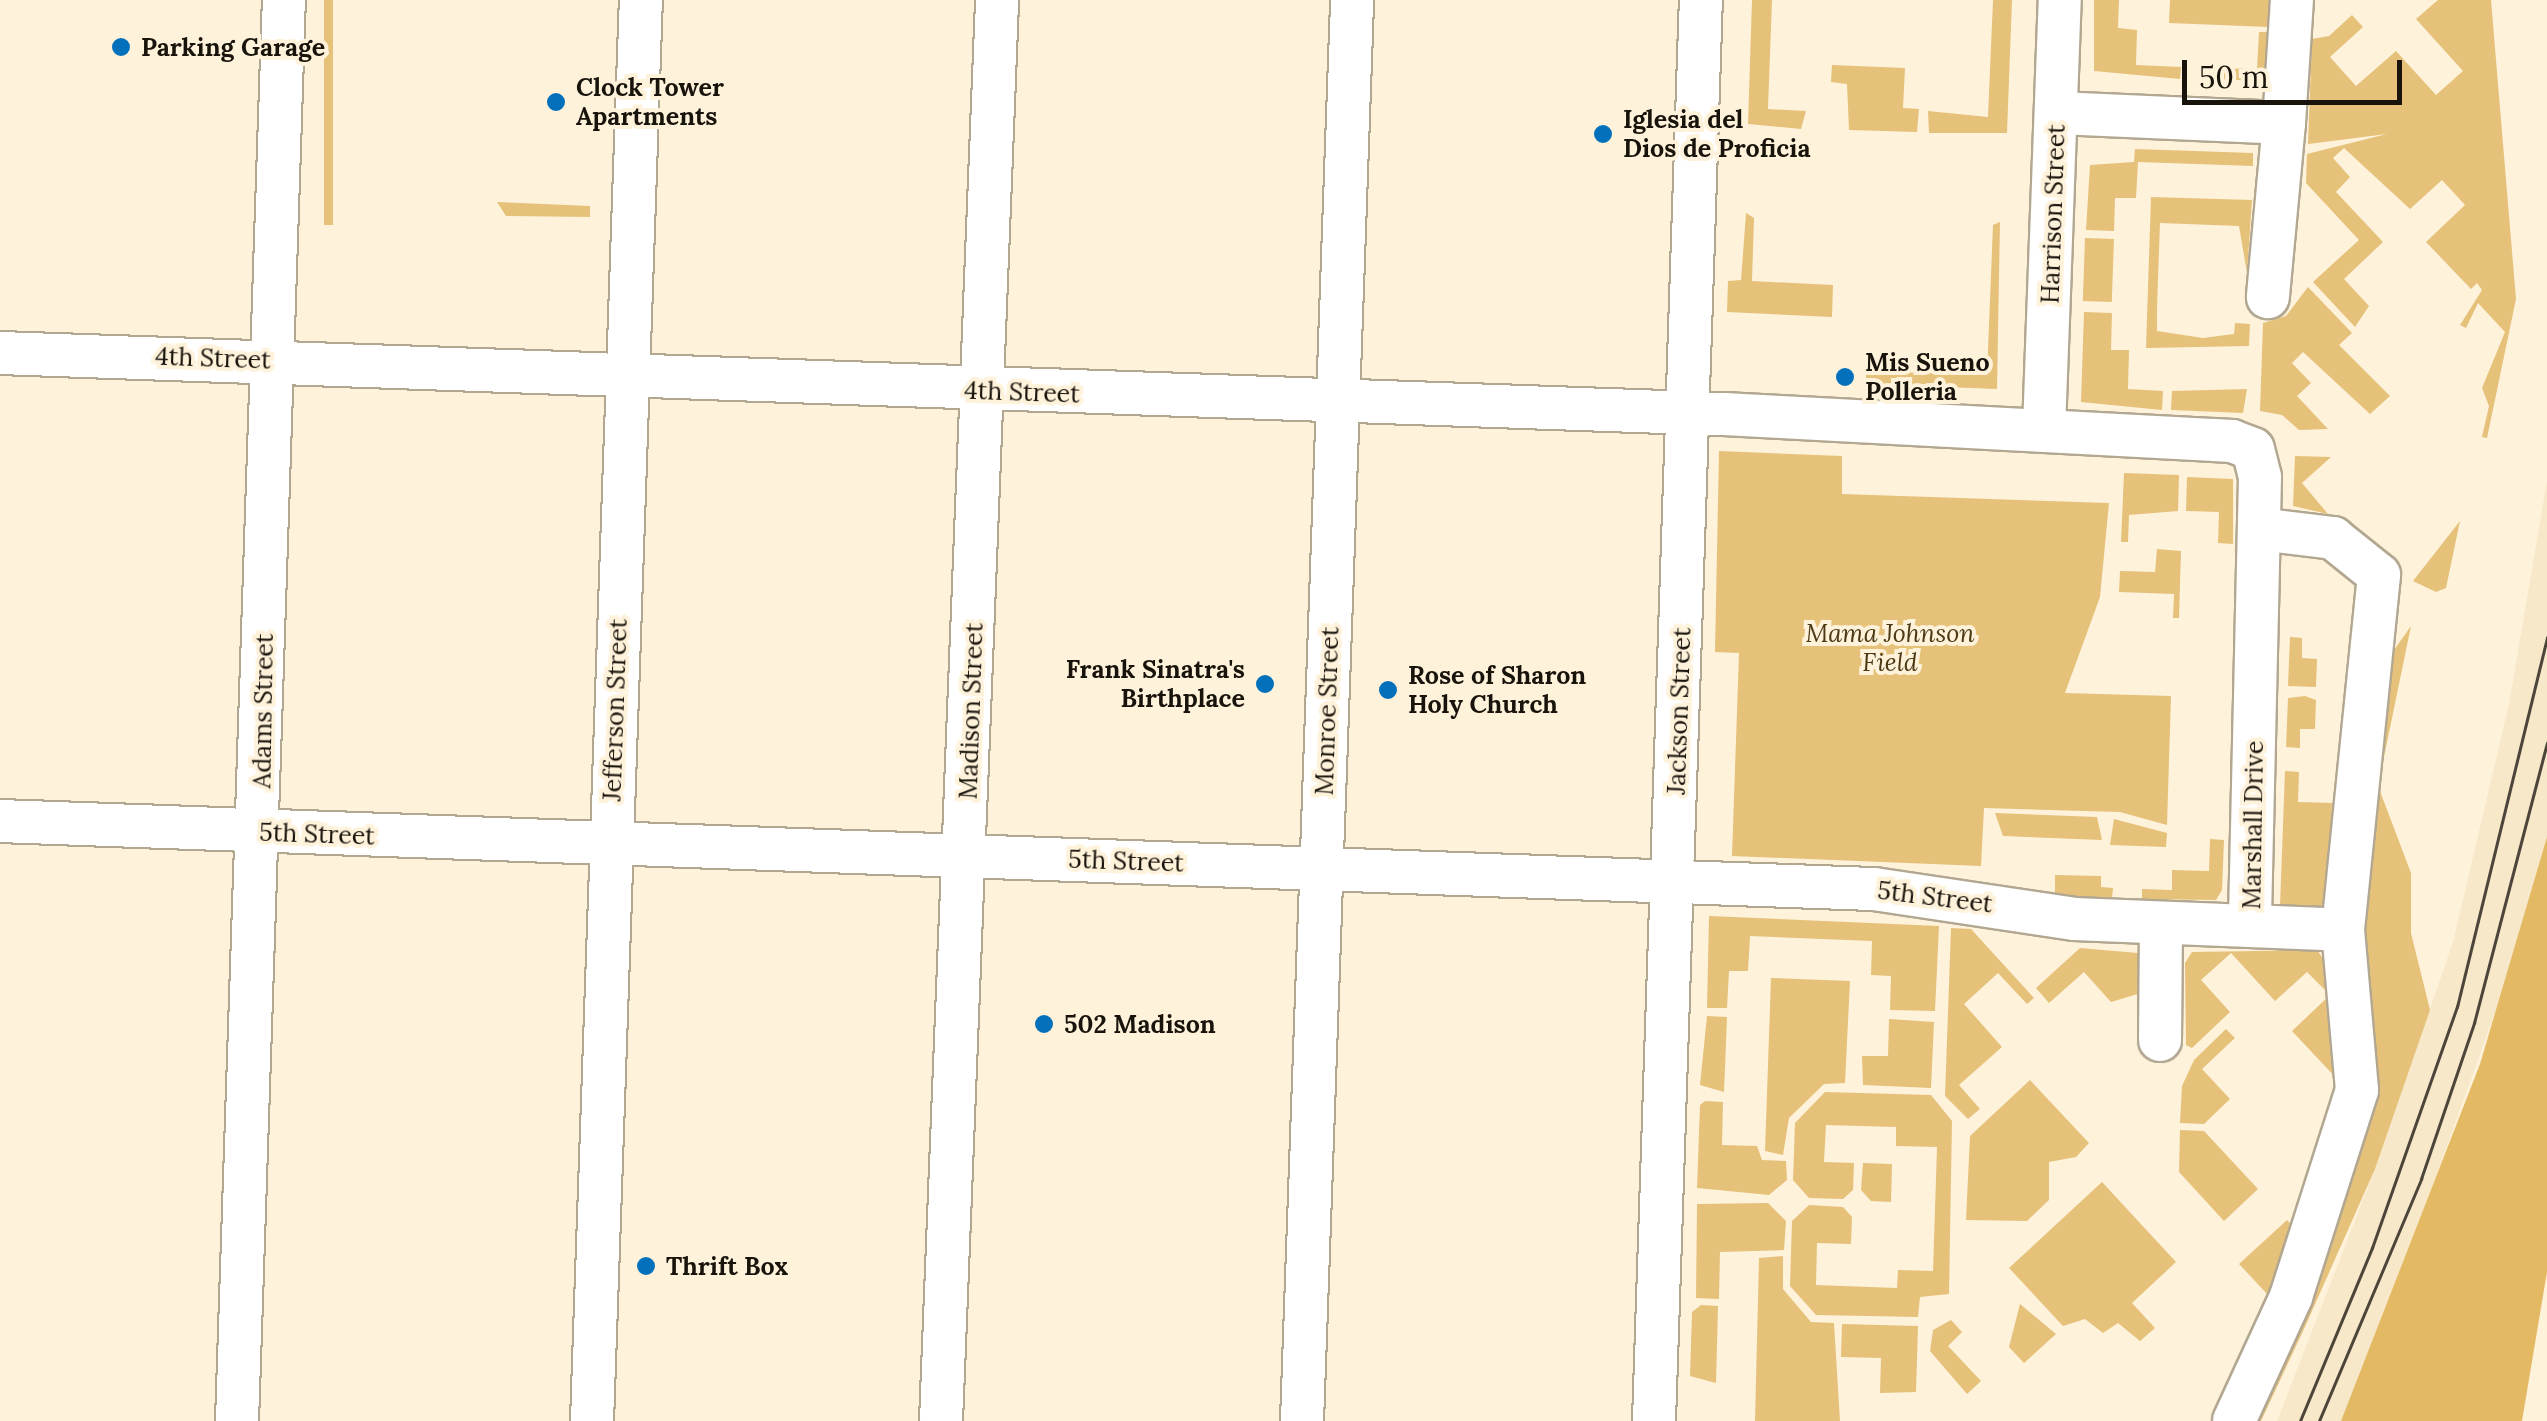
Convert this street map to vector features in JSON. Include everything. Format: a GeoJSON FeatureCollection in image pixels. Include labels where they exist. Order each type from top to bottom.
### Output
{"type":"FeatureCollection","features":[{"type":"Feature","properties":{"kind":"street","name":"Adams Street"},"geometry":{"type":"LineString","coordinates":[[238,1421],[284,0]]}},
{"type":"Feature","properties":{"kind":"street","name":"Jefferson Street"},"geometry":{"type":"LineString","coordinates":[[592,1421],[624,375],[641,0]]}},
{"type":"Feature","properties":{"kind":"street","name":"Madison Street"},"geometry":{"type":"LineString","coordinates":[[941,1421],[997,0]]}},
{"type":"Feature","properties":{"kind":"street","name":"Monroe Street"},"geometry":{"type":"LineString","coordinates":[[1302,1421],[1352,0]]}},
{"type":"Feature","properties":{"kind":"street","name":"Jackson Street"},"geometry":{"type":"LineString","coordinates":[[1654,1421],[1701,0]]}},
{"type":"Feature","properties":{"kind":"street","name":"Harrison Street"},"geometry":{"type":"LineString","coordinates":[[2044,429],[2060,0]]}},
{"type":"Feature","properties":{"kind":"street"},"geometry":{"type":"LineString","coordinates":[[2268,297],[2292,0]]}},
{"type":"Feature","properties":{"kind":"street"},"geometry":{"type":"LineString","coordinates":[[2056,113],[2284,123]]}},
{"type":"Feature","properties":{"kind":"street","name":"4th Street"},"geometry":{"type":"LineString","coordinates":[[0,352],[2044,429]]}},
{"type":"Feature","properties":{"kind":"street","name":"Marshall Drive"},"geometry":{"type":"LineString","coordinates":[[2044,429],[2246,446],[2260,465],[2250,926],[2343,930]]}},
{"type":"Feature","properties":{"kind":"street"},"geometry":{"type":"LineString","coordinates":[[2234,1421],[2291,1297],[2358,1090],[2343,930],[2380,575],[2333,538],[2259,529]]}},
{"type":"Feature","properties":{"kind":"street","name":"5th Street"},"geometry":{"type":"LineString","coordinates":[[0,821],[1893,890],[2074,919],[2250,926]]}},
{"type":"Feature","properties":{"kind":"street"},"geometry":{"type":"LineString","coordinates":[[2160,1040],[2161,924]]}},
{"type":"Feature","properties":{"kind":"shaded area"},"geometry":{"type":"Polygon","coordinates":[[[2547,481],[2547,837],[2519,946],[2401,1274],[2341,1421],[2277,1421],[2375,1169],[2453,942],[2509,704],[2547,481]]]}},
{"type":"Feature","properties":{"kind":"shaded area"},"geometry":{"type":"Polygon","coordinates":[[[2547,837],[2547,1272],[2522,1421],[2341,1421],[2480,1064],[2547,837]]]}},
{"type":"Feature","properties":{"kind":"green space"},"geometry":{"type":"Polygon","coordinates":[[[324,0],[333,0],[333,225],[324,225],[324,0]]]}},
{"type":"Feature","properties":{"kind":"green space"},"geometry":{"type":"Polygon","coordinates":[[[1752,0],[1772,0],[1768,109],[1806,111],[1801,129],[1748,124],[1752,0]]]}},
{"type":"Feature","properties":{"kind":"green space"},"geometry":{"type":"Polygon","coordinates":[[[1993,0],[2012,0],[2007,133],[1929,133],[1928,111],[1988,117],[1993,0]]]}},
{"type":"Feature","properties":{"kind":"green space"},"geometry":{"type":"Polygon","coordinates":[[[2094,0],[2119,0],[2118,28],[2137,30],[2136,65],[2181,67],[2180,79],[2094,71],[2094,0]]]}},
{"type":"Feature","properties":{"kind":"green space"},"geometry":{"type":"Polygon","coordinates":[[[2170,0],[2270,0],[2269,27],[2169,23],[2170,0]]]}},
{"type":"Feature","properties":{"kind":"green space"},"geometry":{"type":"Polygon","coordinates":[[[2438,0],[2491,0],[2516,299],[2487,438],[2482,437],[2489,406],[2482,388],[2505,332],[2478,303],[2466,328],[2460,325],[2482,290],[2477,283],[2471,289],[2426,242],[2465,205],[2442,180],[2410,209],[2344,148],[2333,158],[2350,177],[2336,192],[2383,242],[2344,279],[2369,306],[2355,327],[2313,282],[2359,240],[2306,183],[2307,154],[2387,134],[2308,144],[2312,39],[2329,36],[2352,15],[2363,27],[2330,57],[2356,86],[2396,51],[2436,95],[2463,71],[2416,19],[2438,0]]]}},
{"type":"Feature","properties":{"kind":"green space"},"geometry":{"type":"Polygon","coordinates":[[[2259,32],[2268,32],[2267,81],[2206,79],[2206,68],[2257,69],[2259,32]]]}},
{"type":"Feature","properties":{"kind":"green space"},"geometry":{"type":"Polygon","coordinates":[[[1832,65],[1905,68],[1903,108],[1919,109],[1917,132],[1849,130],[1847,84],[1831,82],[1832,65]]]}},
{"type":"Feature","properties":{"kind":"green space"},"geometry":{"type":"Polygon","coordinates":[[[2135,149],[2253,153],[2253,166],[2138,162],[2136,198],[2115,198],[2114,231],[2086,230],[2090,165],[2134,162],[2135,149]]]}},
{"type":"Feature","properties":{"kind":"green space"},"geometry":{"type":"Polygon","coordinates":[[[2151,197],[2252,200],[2247,273],[2239,226],[2160,223],[2157,307],[2157,331],[2203,338],[2234,334],[2235,323],[2250,324],[2249,346],[2146,348],[2151,197]]]}},
{"type":"Feature","properties":{"kind":"green space"},"geometry":{"type":"Polygon","coordinates":[[[497,202],[590,206],[590,217],[506,216],[497,202]]]}},
{"type":"Feature","properties":{"kind":"green space"},"geometry":{"type":"Polygon","coordinates":[[[1746,213],[1754,218],[1752,281],[1833,285],[1832,317],[1727,312],[1728,281],[1741,280],[1746,213]]]}},
{"type":"Feature","properties":{"kind":"green space"},"geometry":{"type":"Polygon","coordinates":[[[2000,222],[1997,389],[1866,384],[1866,371],[1987,375],[1993,225],[2000,222]]]}},
{"type":"Feature","properties":{"kind":"green space"},"geometry":{"type":"Polygon","coordinates":[[[2085,238],[2114,239],[2112,302],[2083,301],[2085,238]]]}},
{"type":"Feature","properties":{"kind":"green space"},"geometry":{"type":"Polygon","coordinates":[[[2308,287],[2352,333],[2339,345],[2390,396],[2370,414],[2303,352],[2292,363],[2311,383],[2297,396],[2328,429],[2299,430],[2282,415],[2260,411],[2263,323],[2286,316],[2308,287]]]}},
{"type":"Feature","properties":{"kind":"green space"},"geometry":{"type":"Polygon","coordinates":[[[2084,312],[2112,313],[2111,350],[2129,350],[2128,389],[2163,391],[2162,410],[2081,402],[2084,312]]]}},
{"type":"Feature","properties":{"kind":"green space"},"geometry":{"type":"Polygon","coordinates":[[[2247,389],[2243,413],[2171,410],[2172,391],[2247,389]]]}},
{"type":"Feature","properties":{"kind":"green space","name":"Mama Johnson Field"},"geometry":{"type":"Polygon","coordinates":[[[1719,451],[1842,456],[1842,494],[2109,503],[2100,597],[2065,693],[2171,696],[2167,825],[2120,812],[1984,808],[1981,866],[1732,856],[1739,653],[1715,652],[1719,451]]]}},
{"type":"Feature","properties":{"kind":"green space"},"geometry":{"type":"Polygon","coordinates":[[[2295,456],[2331,457],[2302,483],[2328,514],[2293,506],[2295,456]]]}},
{"type":"Feature","properties":{"kind":"green space"},"geometry":{"type":"Polygon","coordinates":[[[2124,473],[2179,475],[2178,511],[2129,515],[2128,542],[2121,542],[2124,473]]]}},
{"type":"Feature","properties":{"kind":"green space"},"geometry":{"type":"Polygon","coordinates":[[[2187,477],[2233,479],[2233,544],[2218,543],[2219,512],[2186,511],[2187,477]]]}},
{"type":"Feature","properties":{"kind":"green space"},"geometry":{"type":"Polygon","coordinates":[[[2460,521],[2446,588],[2436,592],[2413,581],[2460,521]]]}},
{"type":"Feature","properties":{"kind":"green space"},"geometry":{"type":"Polygon","coordinates":[[[2157,549],[2181,551],[2179,618],[2173,618],[2174,594],[2119,592],[2120,571],[2155,572],[2157,549]]]}},
{"type":"Feature","properties":{"kind":"green space"},"geometry":{"type":"Polygon","coordinates":[[[2411,626],[2378,786],[2411,873],[2411,933],[2430,1010],[2375,1169],[2304,1329],[2261,1421],[2247,1421],[2306,1290],[2358,966],[2386,645],[2394,650],[2411,626]]]}},
{"type":"Feature","properties":{"kind":"green space"},"geometry":{"type":"Polygon","coordinates":[[[2290,637],[2302,638],[2302,658],[2317,659],[2316,687],[2288,686],[2290,637]]]}},
{"type":"Feature","properties":{"kind":"green space"},"geometry":{"type":"Polygon","coordinates":[[[2305,696],[2316,700],[2315,729],[2300,729],[2300,748],[2286,747],[2288,698],[2305,696]]]}},
{"type":"Feature","properties":{"kind":"green space"},"geometry":{"type":"Polygon","coordinates":[[[2285,771],[2299,772],[2298,802],[2332,803],[2327,909],[2280,906],[2285,771]]]}},
{"type":"Feature","properties":{"kind":"green space"},"geometry":{"type":"Polygon","coordinates":[[[1995,813],[2097,817],[2102,840],[2003,836],[1995,813]]]}},
{"type":"Feature","properties":{"kind":"green space"},"geometry":{"type":"Polygon","coordinates":[[[2114,819],[2167,833],[2166,847],[2110,845],[2114,819]]]}},
{"type":"Feature","properties":{"kind":"green space"},"geometry":{"type":"Polygon","coordinates":[[[2210,839],[2224,840],[2222,890],[2216,900],[2142,899],[2142,889],[2172,890],[2172,870],[2209,871],[2210,839]]]}},
{"type":"Feature","properties":{"kind":"green space"},"geometry":{"type":"Polygon","coordinates":[[[2055,875],[2101,876],[2101,887],[2113,888],[2112,898],[2055,896],[2055,875]]]}},
{"type":"Feature","properties":{"kind":"green space"},"geometry":{"type":"Polygon","coordinates":[[[1709,916],[1939,926],[1935,1011],[1890,1010],[1891,976],[1871,975],[1872,941],[1750,936],[1748,971],[1729,971],[1727,1008],[1707,1008],[1709,916]]]}},
{"type":"Feature","properties":{"kind":"green space"},"geometry":{"type":"Polygon","coordinates":[[[1951,928],[1971,929],[2034,998],[2027,1004],[1998,973],[1964,1004],[2002,1047],[1959,1085],[1980,1109],[1968,1119],[1945,1096],[1951,928]]]}},
{"type":"Feature","properties":{"kind":"green space"},"geometry":{"type":"Polygon","coordinates":[[[2080,948],[2138,953],[2141,993],[2111,1002],[2084,972],[2049,1003],[2036,988],[2080,948]]]}},
{"type":"Feature","properties":{"kind":"green space"},"geometry":{"type":"Polygon","coordinates":[[[2317,950],[2327,964],[2338,1068],[2338,1080],[2292,1031],[2330,995],[2307,972],[2275,1001],[2231,953],[2201,980],[2230,1012],[2192,1048],[2186,1045],[2185,963],[2192,952],[2317,950]]]}},
{"type":"Feature","properties":{"kind":"green space"},"geometry":{"type":"Polygon","coordinates":[[[1771,978],[1850,981],[1845,1083],[1824,1084],[1789,1118],[1783,1155],[1765,1151],[1771,978]]]}},
{"type":"Feature","properties":{"kind":"green space"},"geometry":{"type":"Polygon","coordinates":[[[1707,1016],[1727,1017],[1724,1092],[1700,1085],[1707,1016]]]}},
{"type":"Feature","properties":{"kind":"green space"},"geometry":{"type":"Polygon","coordinates":[[[1889,1019],[1934,1022],[1931,1088],[1863,1085],[1862,1056],[1888,1056],[1889,1019]]]}},
{"type":"Feature","properties":{"kind":"green space"},"geometry":{"type":"Polygon","coordinates":[[[2226,1029],[2235,1038],[2202,1069],[2230,1099],[2204,1124],[2180,1123],[2182,1086],[2194,1060],[2226,1029]]]}},
{"type":"Feature","properties":{"kind":"green space"},"geometry":{"type":"Polygon","coordinates":[[[2030,1080],[2089,1143],[2076,1157],[2049,1162],[2049,1200],[2027,1221],[1966,1220],[1970,1136],[2030,1080]]]}},
{"type":"Feature","properties":{"kind":"green space"},"geometry":{"type":"Polygon","coordinates":[[[1825,1092],[1931,1095],[1952,1121],[1949,1294],[1920,1297],[1918,1317],[1816,1315],[1790,1286],[1792,1221],[1809,1205],[1843,1207],[1852,1217],[1851,1244],[1817,1243],[1816,1285],[1897,1288],[1898,1270],[1933,1271],[1937,1147],[1896,1146],[1896,1127],[1826,1125],[1824,1162],[1854,1163],[1853,1190],[1843,1199],[1809,1198],[1793,1180],[1795,1123],[1825,1092]]]}},
{"type":"Feature","properties":{"kind":"green space"},"geometry":{"type":"Polygon","coordinates":[[[1705,1101],[1723,1102],[1722,1145],[1757,1146],[1762,1160],[1786,1161],[1787,1180],[1769,1195],[1697,1188],[1700,1105],[1705,1101]]]}},
{"type":"Feature","properties":{"kind":"green space"},"geometry":{"type":"Polygon","coordinates":[[[2180,1130],[2204,1131],[2258,1189],[2224,1221],[2179,1172],[2180,1130]]]}},
{"type":"Feature","properties":{"kind":"green space"},"geometry":{"type":"Polygon","coordinates":[[[1863,1163],[1892,1164],[1891,1202],[1871,1201],[1861,1190],[1863,1163]]]}},
{"type":"Feature","properties":{"kind":"green space"},"geometry":{"type":"Polygon","coordinates":[[[2102,1182],[2176,1262],[2132,1303],[2155,1328],[2140,1341],[2118,1323],[2103,1333],[2085,1319],[2063,1326],[2009,1268],[2102,1182]]]}},
{"type":"Feature","properties":{"kind":"green space"},"geometry":{"type":"Polygon","coordinates":[[[1768,1203],[1786,1221],[1784,1250],[1720,1252],[1719,1299],[1696,1298],[1697,1204],[1768,1203]]]}},
{"type":"Feature","properties":{"kind":"green space"},"geometry":{"type":"Polygon","coordinates":[[[2287,1220],[2294,1227],[2269,1296],[2239,1264],[2287,1220]]]}},
{"type":"Feature","properties":{"kind":"green space"},"geometry":{"type":"Polygon","coordinates":[[[1783,1256],[1783,1289],[1811,1322],[1834,1323],[1840,1421],[1755,1421],[1759,1258],[1783,1256]]]}},
{"type":"Feature","properties":{"kind":"green space"},"geometry":{"type":"Polygon","coordinates":[[[2020,1304],[2056,1334],[2024,1363],[2009,1347],[2020,1304]]]}},
{"type":"Feature","properties":{"kind":"green space"},"geometry":{"type":"Polygon","coordinates":[[[1701,1305],[1718,1306],[1716,1383],[1690,1376],[1692,1312],[1701,1305]]]}},
{"type":"Feature","properties":{"kind":"green space"},"geometry":{"type":"Polygon","coordinates":[[[1951,1320],[1962,1332],[1948,1346],[1981,1381],[1967,1394],[1930,1351],[1933,1330],[1951,1320]]]}},
{"type":"Feature","properties":{"kind":"green space"},"geometry":{"type":"Polygon","coordinates":[[[1842,1324],[1918,1326],[1916,1392],[1880,1393],[1881,1358],[1841,1357],[1842,1324]]]}},
{"type":"Feature","properties":{"kind":"tram line"},"geometry":{"type":"LineString","coordinates":[[2300,1421],[2372,1248],[2457,1007],[2547,638]]}},
{"type":"Feature","properties":{"kind":"tram line"},"geometry":{"type":"LineString","coordinates":[[2319,1421],[2421,1179],[2474,1023],[2547,743]]}},
{"type":"Feature","properties":{"kind":"place","name":"Parking Garage"},"geometry":{"type":"Point","coordinates":[121,47]}},
{"type":"Feature","properties":{"kind":"place","name":"Clock Tower Apartments"},"geometry":{"type":"Point","coordinates":[556,102]}},
{"type":"Feature","properties":{"kind":"place","name":"Iglesia del Dios de Proficia"},"geometry":{"type":"Point","coordinates":[1603,134]}},
{"type":"Feature","properties":{"kind":"place","name":"Mis Sueno Polleria"},"geometry":{"type":"Point","coordinates":[1845,377]}},
{"type":"Feature","properties":{"kind":"place","name":"Frank Sinatra's Birthplace"},"geometry":{"type":"Point","coordinates":[1265,684]}},
{"type":"Feature","properties":{"kind":"place","name":"Rose of Sharon Holy Church"},"geometry":{"type":"Point","coordinates":[1388,690]}},
{"type":"Feature","properties":{"kind":"place","name":"502 Madison"},"geometry":{"type":"Point","coordinates":[1044,1024]}},
{"type":"Feature","properties":{"kind":"place","name":"Thrift Box"},"geometry":{"type":"Point","coordinates":[646,1266]}}]}
